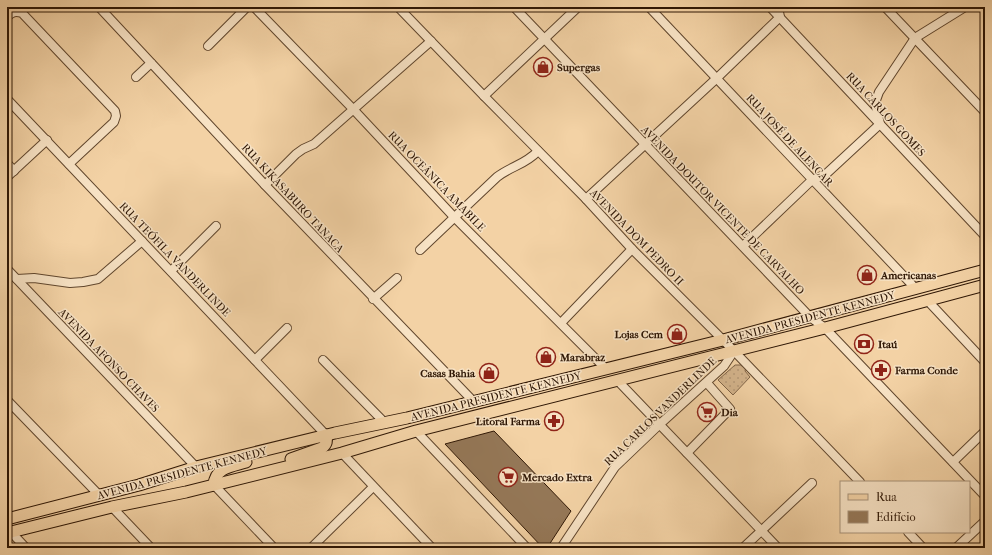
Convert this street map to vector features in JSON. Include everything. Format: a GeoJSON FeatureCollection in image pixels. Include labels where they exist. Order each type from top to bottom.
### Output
{"type":"FeatureCollection","features":[{"type":"Feature","properties":{"kind":"main road","name":"AVENIDA PRESIDENTE KENNEDY"},"geometry":{"type":"LineString","coordinates":[[7,519],[100,496],[196,467],[326,435],[474,402],[723,340],[985,270]]}},
{"type":"Feature","properties":{"kind":"main road","name":"AVENIDA PRESIDENTE KENNEDY"},"geometry":{"type":"LineString","coordinates":[[9,533],[112,507],[186,492],[342,453],[416,431],[825,328],[985,285]]}},
{"type":"Feature","properties":{"kind":"main road"},"geometry":{"type":"LineString","coordinates":[[279,468],[284,461],[326,446],[326,435]]}},
{"type":"Feature","properties":{"kind":"main road"},"geometry":{"type":"LineString","coordinates":[[214,485],[215,477],[219,471],[255,459],[277,447]]}},
{"type":"Feature","properties":{"kind":"street","name":"RUA KIKASABURO TANACA"},"geometry":{"type":"LineString","coordinates":[[99,7],[373,299],[474,402]]}},
{"type":"Feature","properties":{"kind":"street"},"geometry":{"type":"LineString","coordinates":[[208,46],[247,7]]}},
{"type":"Feature","properties":{"kind":"street","name":"RUA OCEÂNICA AMABILE"},"geometry":{"type":"LineString","coordinates":[[254,7],[353,109],[454,217],[606,369]]}},
{"type":"Feature","properties":{"kind":"street","name":"AVENIDA DOM PEDRO II"},"geometry":{"type":"LineString","coordinates":[[398,7],[859,481]]}},
{"type":"Feature","properties":{"kind":"street","name":"AVENIDA DOUTOR VICENTE DE CARVALHO"},"geometry":{"type":"LineString","coordinates":[[514,7],[810,317],[825,328],[985,496]]}},
{"type":"Feature","properties":{"kind":"street"},"geometry":{"type":"LineString","coordinates":[[484,96],[578,7]]}},
{"type":"Feature","properties":{"kind":"street","name":"RUA JOSÉ DE ALENCAR"},"geometry":{"type":"LineString","coordinates":[[649,7],[916,289]]}},
{"type":"Feature","properties":{"kind":"street","name":"RUA CARLOS GOMES"},"geometry":{"type":"LineString","coordinates":[[770,7],[985,236]]}},
{"type":"Feature","properties":{"kind":"street"},"geometry":{"type":"LineString","coordinates":[[586,199],[717,78],[780,17],[778,7]]}},
{"type":"Feature","properties":{"kind":"street"},"geometry":{"type":"LineString","coordinates":[[885,7],[985,112]]}},
{"type":"Feature","properties":{"kind":"street"},"geometry":{"type":"LineString","coordinates":[[743,246],[812,180],[826,174],[880,124],[875,103],[878,92],[915,38],[965,7]]}},
{"type":"Feature","properties":{"kind":"street"},"geometry":{"type":"LineString","coordinates":[[7,17],[10,13],[16,11],[22,13],[116,111],[114,122],[69,164]]}},
{"type":"Feature","properties":{"kind":"street"},"geometry":{"type":"LineString","coordinates":[[265,185],[296,154],[302,149],[314,144],[430,41]]}},
{"type":"Feature","properties":{"kind":"street"},"geometry":{"type":"LineString","coordinates":[[136,77],[151,63]]}},
{"type":"Feature","properties":{"kind":"street","name":"RUA TEÓFILA VANDERLINDE"},"geometry":{"type":"LineString","coordinates":[[7,99],[326,435]]}},
{"type":"Feature","properties":{"kind":"street"},"geometry":{"type":"LineString","coordinates":[[7,177],[46,140]]}},
{"type":"Feature","properties":{"kind":"street"},"geometry":{"type":"LineString","coordinates":[[420,250],[505,170],[530,159],[538,151]]}},
{"type":"Feature","properties":{"kind":"street"},"geometry":{"type":"LineString","coordinates":[[7,163],[14,170]]}},
{"type":"Feature","properties":{"kind":"street"},"geometry":{"type":"LineString","coordinates":[[171,271],[216,226]]}},
{"type":"Feature","properties":{"kind":"street"},"geometry":{"type":"LineString","coordinates":[[17,279],[34,278],[70,283],[98,279],[142,241]]}},
{"type":"Feature","properties":{"kind":"street"},"geometry":{"type":"LineString","coordinates":[[561,323],[632,249]]}},
{"type":"Feature","properties":{"kind":"street","name":"AVENIDA AFONSO CHAVES"},"geometry":{"type":"LineString","coordinates":[[7,269],[196,467]]}},
{"type":"Feature","properties":{"kind":"street"},"geometry":{"type":"LineString","coordinates":[[373,299],[396,278]]}},
{"type":"Feature","properties":{"kind":"street"},"geometry":{"type":"LineString","coordinates":[[927,300],[985,362]]}},
{"type":"Feature","properties":{"kind":"street"},"geometry":{"type":"LineString","coordinates":[[255,360],[287,328]]}},
{"type":"Feature","properties":{"kind":"street","name":"RUA CARLOS VANDERLINDE"},"geometry":{"type":"LineString","coordinates":[[561,548],[615,467],[660,424],[707,383],[724,366],[734,351]]}},
{"type":"Feature","properties":{"kind":"street"},"geometry":{"type":"LineString","coordinates":[[323,360],[385,423]]}},
{"type":"Feature","properties":{"kind":"street"},"geometry":{"type":"LineString","coordinates":[[617,380],[778,548]]}},
{"type":"Feature","properties":{"kind":"street"},"geometry":{"type":"LineString","coordinates":[[687,453],[730,409],[707,383]]}},
{"type":"Feature","properties":{"kind":"street"},"geometry":{"type":"LineString","coordinates":[[7,400],[100,496]]}},
{"type":"Feature","properties":{"kind":"street"},"geometry":{"type":"LineString","coordinates":[[416,431],[527,548]]}},
{"type":"Feature","properties":{"kind":"street"},"geometry":{"type":"LineString","coordinates":[[953,462],[985,431]]}},
{"type":"Feature","properties":{"kind":"street"},"geometry":{"type":"LineString","coordinates":[[342,453],[432,548]]}},
{"type":"Feature","properties":{"kind":"street"},"geometry":{"type":"LineString","coordinates":[[744,548],[812,482]]}},
{"type":"Feature","properties":{"kind":"street"},"geometry":{"type":"LineString","coordinates":[[214,485],[274,548]]}},
{"type":"Feature","properties":{"kind":"street"},"geometry":{"type":"LineString","coordinates":[[311,548],[373,487]]}},
{"type":"Feature","properties":{"kind":"street"},"geometry":{"type":"LineString","coordinates":[[112,507],[151,548]]}},
{"type":"Feature","properties":{"kind":"street"},"geometry":{"type":"LineString","coordinates":[[956,548],[985,521]]}},
{"type":"Feature","properties":{"kind":"street"},"geometry":{"type":"LineString","coordinates":[[9,533],[26,548]]}},
{"type":"Feature","properties":{"kind":"street"},"geometry":{"type":"LineString","coordinates":[[909,533],[923,548]]}},
{"type":"Feature","properties":{"kind":"shaded area"},"geometry":{"type":"Polygon","coordinates":[[[735,365],[742,365],[746,367],[745,371],[750,377],[733,395],[718,380],[735,365]]]}},
{"type":"Feature","properties":{"kind":"building","name":"Mercado Extra"},"geometry":{"type":"Polygon","coordinates":[[[494,431],[571,511],[547,548],[543,548],[445,444],[494,431]]]}},
{"type":"Feature","properties":{"kind":"place","name":"Supergas"},"geometry":{"type":"Point","coordinates":[543,67]}},
{"type":"Feature","properties":{"kind":"place","name":"Americanas"},"geometry":{"type":"Point","coordinates":[867,275]}},
{"type":"Feature","properties":{"kind":"place","name":"Lojas Cem"},"geometry":{"type":"Point","coordinates":[677,334]}},
{"type":"Feature","properties":{"kind":"place","name":"Itaú"},"geometry":{"type":"Point","coordinates":[864,344]}},
{"type":"Feature","properties":{"kind":"place","name":"Marabraz"},"geometry":{"type":"Point","coordinates":[546,357]}},
{"type":"Feature","properties":{"kind":"place","name":"Farma Conde"},"geometry":{"type":"Point","coordinates":[881,370]}},
{"type":"Feature","properties":{"kind":"place","name":"Casas Bahia"},"geometry":{"type":"Point","coordinates":[489,373]}},
{"type":"Feature","properties":{"kind":"place","name":"Dia"},"geometry":{"type":"Point","coordinates":[707,412]}},
{"type":"Feature","properties":{"kind":"place","name":"Litoral Farma"},"geometry":{"type":"Point","coordinates":[554,421]}},
{"type":"Feature","properties":{"kind":"place","name":"Mercado Extra"},"geometry":{"type":"Point","coordinates":[508,477]}}]}
